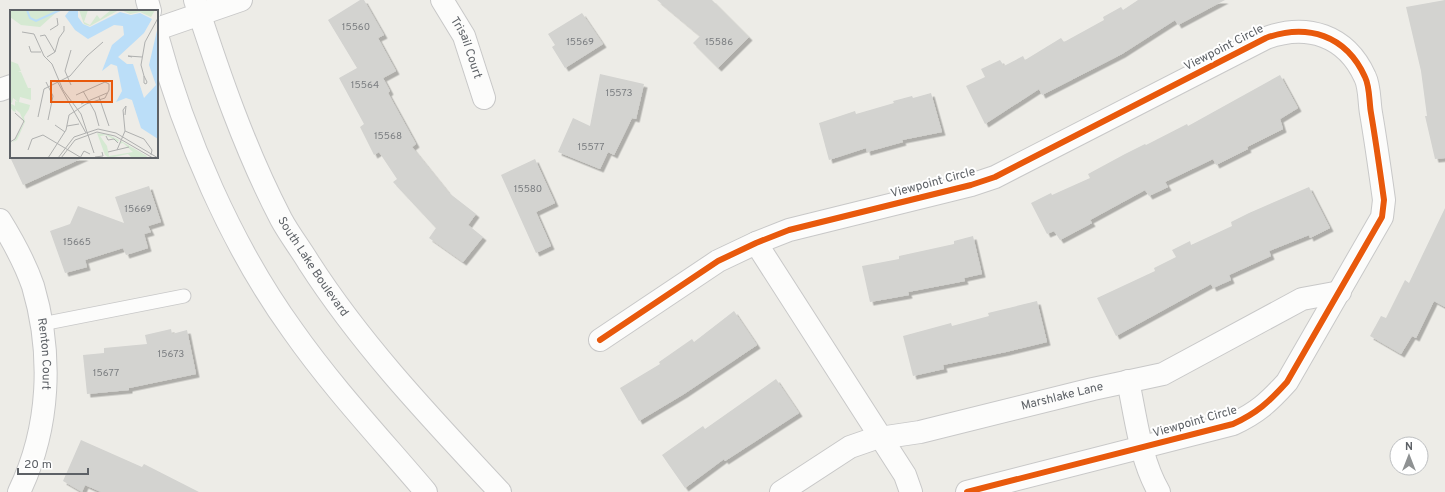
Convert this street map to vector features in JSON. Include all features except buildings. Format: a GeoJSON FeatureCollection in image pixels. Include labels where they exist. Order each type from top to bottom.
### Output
{"type":"FeatureCollection","features":[{"type":"Feature","properties":{"kind":"street"},"geometry":{"type":"LineString","coordinates":[[147,0],[150,10]]}},
{"type":"Feature","properties":{"kind":"street"},"geometry":{"type":"LineString","coordinates":[[158,28],[197,7],[241,0]]}},
{"type":"Feature","properties":{"kind":"street","name":"Trisail Court"},"geometry":{"type":"LineString","coordinates":[[442,0],[464,36],[484,98]]}},
{"type":"Feature","properties":{"kind":"street","name":"South Lake Boulevard"},"geometry":{"type":"LineString","coordinates":[[197,7],[232,107],[282,220],[325,288],[364,341],[405,390],[500,492]]}},
{"type":"Feature","properties":{"kind":"street","name":"Viewpoint Circle"},"geometry":{"type":"LineString","coordinates":[[600,340],[718,261],[756,243],[789,230],[971,186],[995,176],[1266,38],[1281,33],[1301,31],[1321,34],[1339,43],[1354,57],[1366,78],[1384,200],[1382,217],[1287,382],[1267,404],[1251,416],[1233,424],[967,492]]}},
{"type":"Feature","properties":{"kind":"street"},"geometry":{"type":"LineString","coordinates":[[158,39],[167,74],[194,145],[232,231],[253,269],[292,330],[327,377],[426,492]]}},
{"type":"Feature","properties":{"kind":"street"},"geometry":{"type":"LineString","coordinates":[[0,90],[10,86]]}},
{"type":"Feature","properties":{"kind":"street","name":"Renton Court"},"geometry":{"type":"LineString","coordinates":[[0,220],[17,248],[32,285],[42,324],[46,362],[44,403],[37,444],[27,476],[19,492]]}},
{"type":"Feature","properties":{"kind":"street"},"geometry":{"type":"LineString","coordinates":[[756,243],[882,437],[905,475],[911,492]]}},
{"type":"Feature","properties":{"kind":"street","name":"Marshlake Lane"},"geometry":{"type":"LineString","coordinates":[[781,492],[850,447],[882,437],[920,432],[1128,381],[1163,374],[1302,299],[1340,292]]}},
{"type":"Feature","properties":{"kind":"street"},"geometry":{"type":"LineString","coordinates":[[1128,381],[1142,448],[1152,480],[1158,492]]}},
{"type":"Feature","properties":{"kind":"lane"},"geometry":{"type":"LineString","coordinates":[[42,324],[184,296]]}},
{"type":"Feature","properties":{"kind":"cycle path"},"geometry":{"type":"LineString","coordinates":[[600,340],[718,261],[756,243],[789,230],[971,185],[995,177],[1266,38],[1296,32],[1310,33],[1324,36],[1336,42],[1347,51],[1357,63],[1368,85],[1370,109],[1384,200],[1382,217],[1287,382],[1262,406],[1249,416],[1233,424],[967,492]]}}]}
